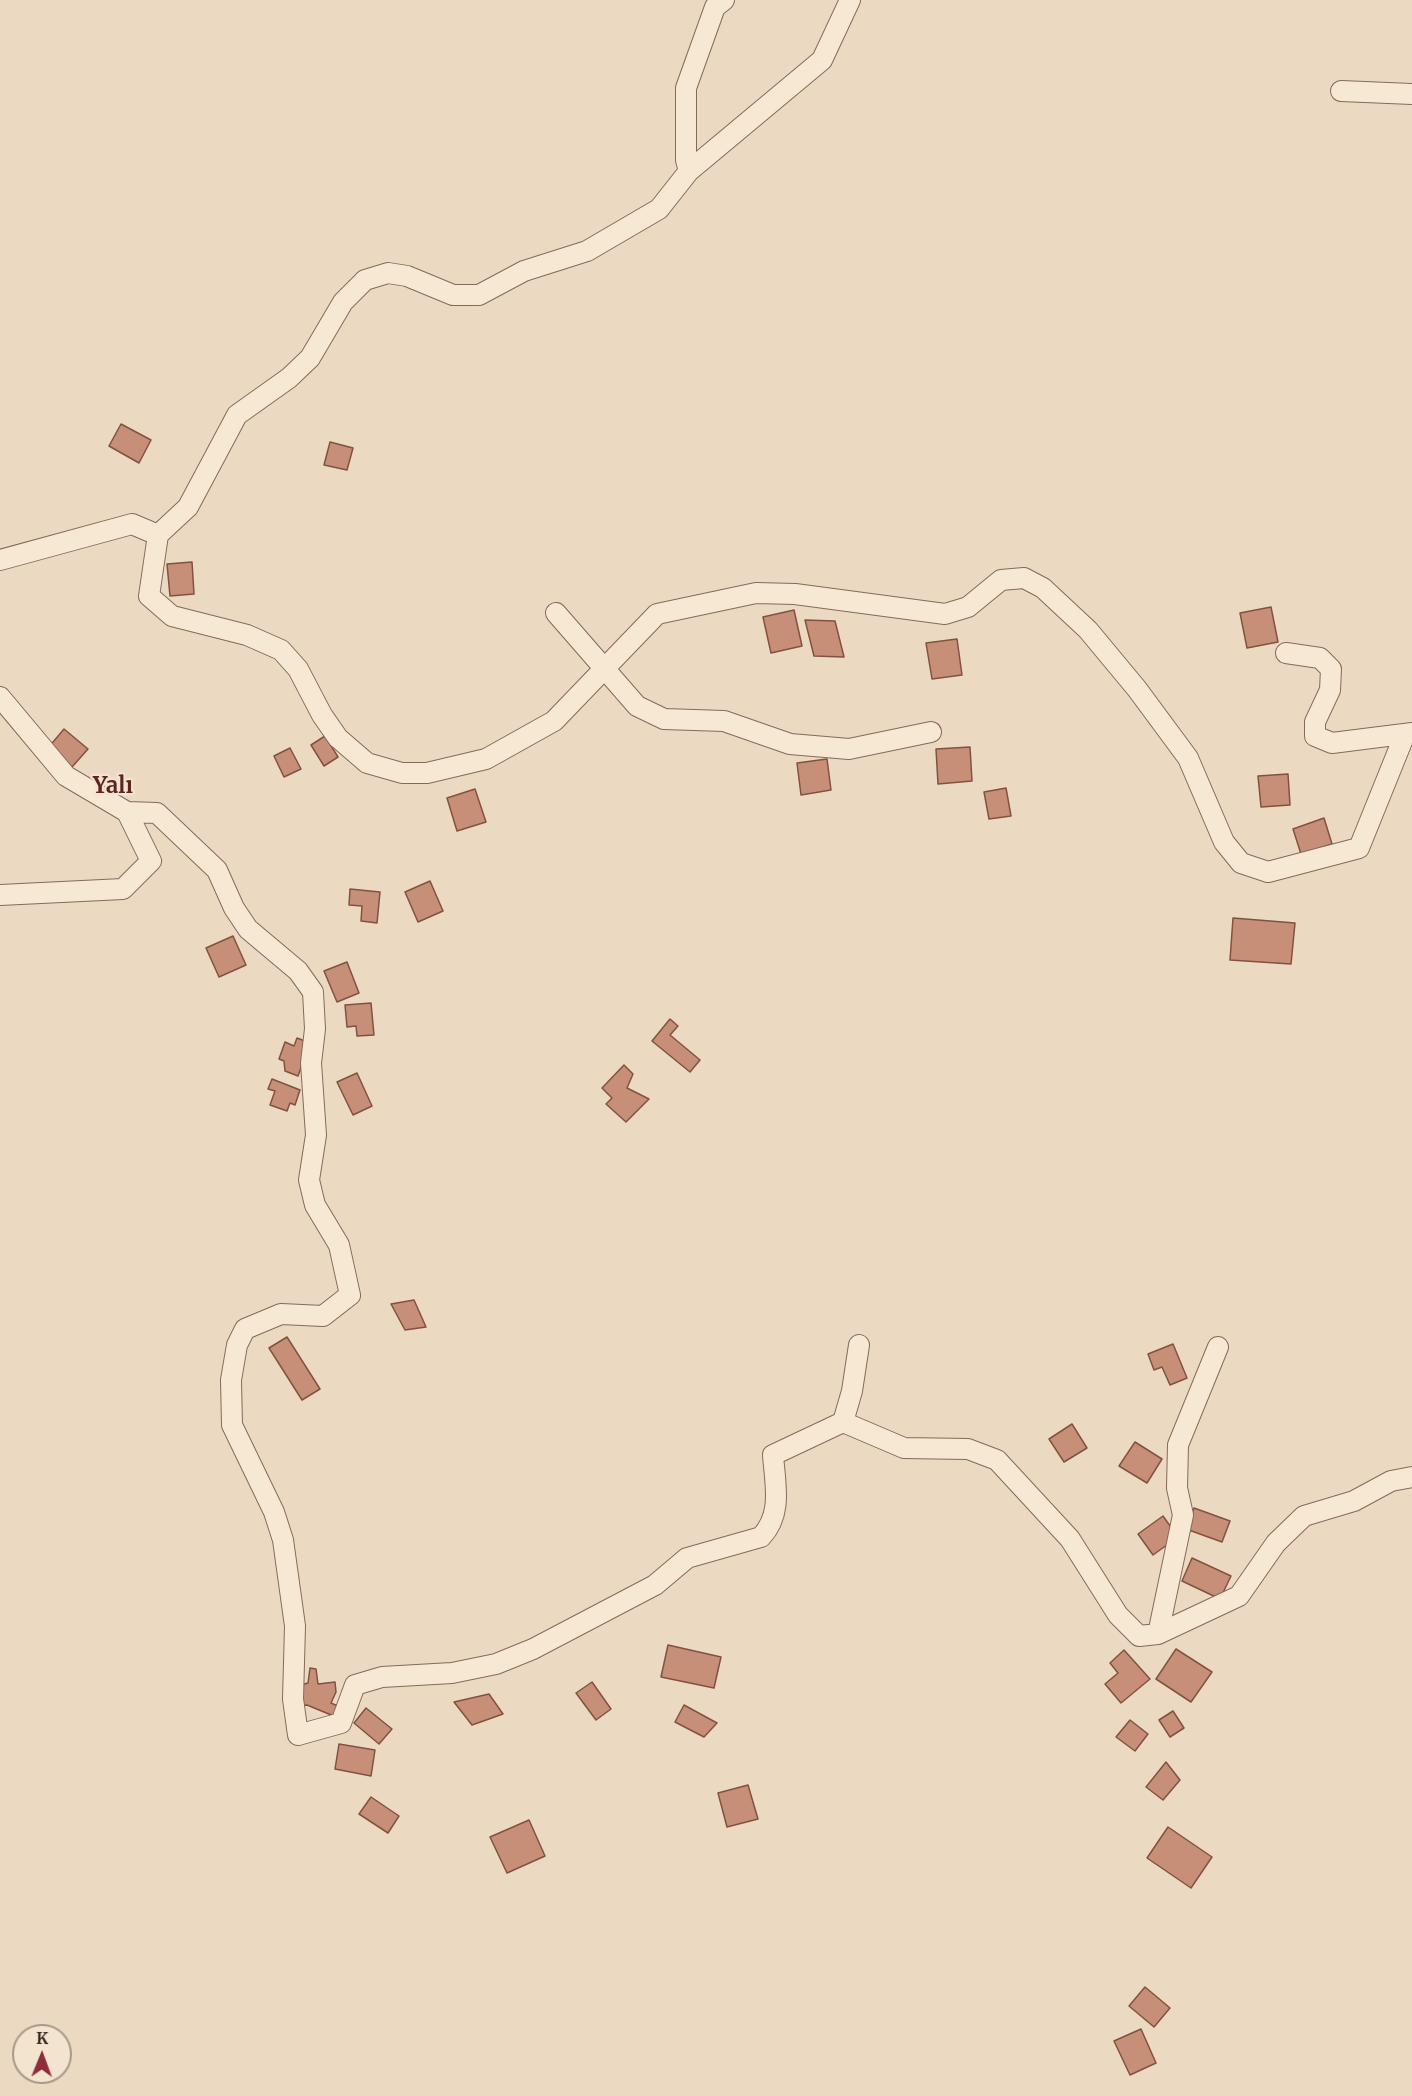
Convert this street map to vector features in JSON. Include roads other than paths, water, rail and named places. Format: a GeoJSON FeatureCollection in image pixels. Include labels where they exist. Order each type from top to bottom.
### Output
{"type":"FeatureCollection","features":[{"type":"Feature","properties":{"kind":"street"},"geometry":{"type":"LineString","coordinates":[[689,171],[686,160],[686,88],[715,7],[724,0]]}},
{"type":"Feature","properties":{"kind":"street"},"geometry":{"type":"LineString","coordinates":[[850,0],[822,60],[689,171],[659,209],[587,252],[524,272],[479,295],[453,295],[407,276],[388,273],[364,280],[343,302],[310,358],[289,378],[237,415],[188,507],[158,535],[149,596],[172,616],[247,635],[281,650],[298,669],[322,715],[338,738],[367,763],[402,772],[428,773],[486,759],[554,722],[657,614],[756,593],[795,594],[945,614],[968,607],[1001,580],[1024,578],[1043,588],[1088,630],[1137,689],[1188,758],[1224,842],[1242,863],[1268,872],[1359,848],[1409,734]]}},
{"type":"Feature","properties":{"kind":"street"},"geometry":{"type":"LineString","coordinates":[[1341,91],[1412,94]]}},
{"type":"Feature","properties":{"kind":"street"},"geometry":{"type":"LineString","coordinates":[[0,560],[132,524],[158,535]]}},
{"type":"Feature","properties":{"kind":"street"},"geometry":{"type":"LineString","coordinates":[[556,613],[638,706],[664,719],[724,721],[790,744],[849,749],[931,732]]}},
{"type":"Feature","properties":{"kind":"street"},"geometry":{"type":"LineString","coordinates":[[1286,653],[1320,658],[1331,669],[1330,690],[1315,722],[1315,736],[1332,743],[1409,734]]}},
{"type":"Feature","properties":{"kind":"street"},"geometry":{"type":"LineString","coordinates":[[0,697],[66,776],[127,812],[157,813],[217,870],[234,908],[248,929],[298,971],[313,992],[315,1029],[311,1063],[315,1135],[309,1180],[315,1205],[339,1245],[350,1295],[323,1316],[281,1314],[245,1329],[237,1345],[231,1380],[232,1425],[274,1512],[283,1540],[295,1626],[293,1699],[298,1735],[341,1723],[355,1684],[382,1677],[452,1673],[496,1664],[533,1649],[655,1585],[687,1558],[761,1537],[770,1528],[777,1507],[773,1455],[843,1422],[852,1391],[858,1345]]}},
{"type":"Feature","properties":{"kind":"street"},"geometry":{"type":"LineString","coordinates":[[0,895],[25,896],[123,889],[152,861],[127,812]]}},
{"type":"Feature","properties":{"kind":"street"},"geometry":{"type":"LineString","coordinates":[[1158,1634],[1183,1515],[1178,1488],[1178,1445],[1218,1347]]}},
{"type":"Feature","properties":{"kind":"street"},"geometry":{"type":"LineString","coordinates":[[843,1422],[903,1448],[968,1449],[997,1460],[1070,1539],[1118,1615],[1139,1636],[1158,1634],[1239,1596],[1276,1543],[1304,1516],[1354,1501],[1391,1481],[1412,1477]]}},
{"type":"Feature","properties":{"kind":"district","name":"Yalı"},"geometry":{"type":"Point","coordinates":[113,787]}}]}
